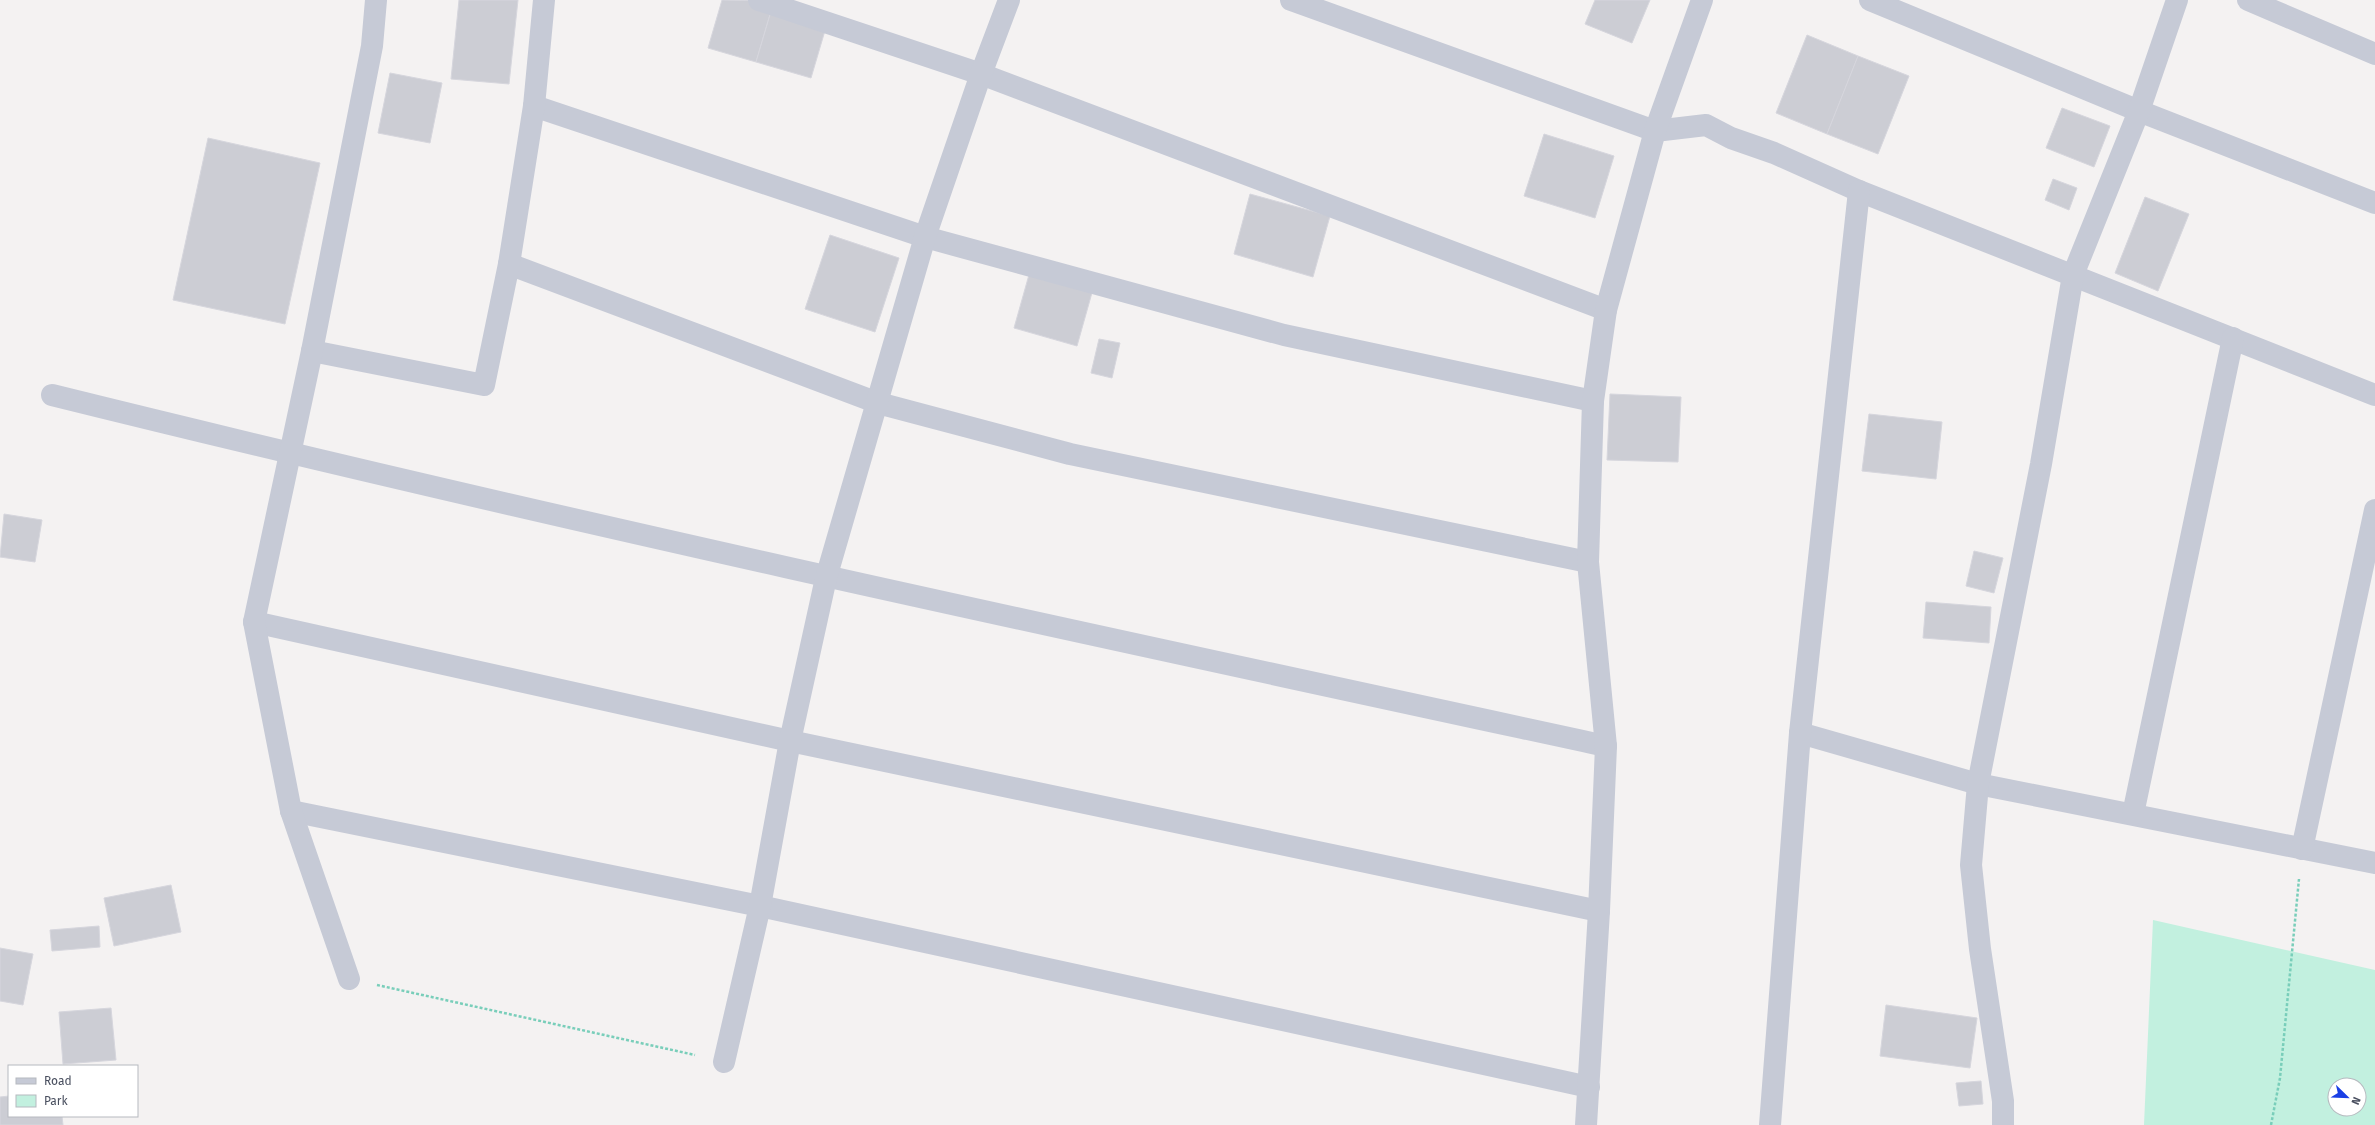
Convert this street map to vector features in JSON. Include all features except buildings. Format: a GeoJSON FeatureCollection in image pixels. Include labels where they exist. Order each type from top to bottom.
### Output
{"type":"FeatureCollection","features":[{"type":"Feature","properties":{"kind":"street"},"geometry":{"type":"LineString","coordinates":[[349,979],[291,811],[254,622],[291,454],[372,46],[376,0]]}},
{"type":"Feature","properties":{"kind":"street"},"geometry":{"type":"LineString","coordinates":[[312,351],[484,385],[509,264],[534,106],[544,0]]}},
{"type":"Feature","properties":{"kind":"street"},"geometry":{"type":"LineString","coordinates":[[760,0],[981,74],[1606,310]]}},
{"type":"Feature","properties":{"kind":"street"},"geometry":{"type":"LineString","coordinates":[[724,1062],[760,906],[790,741],[826,578],[925,237],[981,74],[1009,0]]}},
{"type":"Feature","properties":{"kind":"street"},"geometry":{"type":"LineString","coordinates":[[1291,0],[1655,131],[1706,125],[1731,138],[1774,153],[1859,192],[2375,395]]}},
{"type":"Feature","properties":{"kind":"street"},"geometry":{"type":"LineString","coordinates":[[1586,1125],[1600,911],[1606,746],[1588,562],[1593,400],[1606,310],[1655,131],[1702,0]]}},
{"type":"Feature","properties":{"kind":"street"},"geometry":{"type":"LineString","coordinates":[[1870,0],[2139,111],[2375,203]]}},
{"type":"Feature","properties":{"kind":"street"},"geometry":{"type":"LineString","coordinates":[[2003,1125],[2003,1101],[1980,948],[1971,865],[1978,784],[2041,464],[2073,275],[2139,111],[2177,0]]}},
{"type":"Feature","properties":{"kind":"street"},"geometry":{"type":"LineString","coordinates":[[2248,0],[2375,54]]}},
{"type":"Feature","properties":{"kind":"street"},"geometry":{"type":"LineString","coordinates":[[534,106],[925,237],[1284,335],[1593,400]]}},
{"type":"Feature","properties":{"kind":"street"},"geometry":{"type":"LineString","coordinates":[[1770,1125],[1800,733],[1859,192]]}},
{"type":"Feature","properties":{"kind":"street"},"geometry":{"type":"LineString","coordinates":[[509,264],[878,403],[1070,454],[1588,562]]}},
{"type":"Feature","properties":{"kind":"street"},"geometry":{"type":"LineString","coordinates":[[2133,814],[2233,338]]}},
{"type":"Feature","properties":{"kind":"street"},"geometry":{"type":"LineString","coordinates":[[52,395],[291,454],[826,578],[1606,746]]}},
{"type":"Feature","properties":{"kind":"street"},"geometry":{"type":"LineString","coordinates":[[2302,849],[2375,510]]}},
{"type":"Feature","properties":{"kind":"street"},"geometry":{"type":"LineString","coordinates":[[254,622],[790,741],[1600,911]]}},
{"type":"Feature","properties":{"kind":"street"},"geometry":{"type":"LineString","coordinates":[[1800,733],[1978,784],[2375,863]]}},
{"type":"Feature","properties":{"kind":"street"},"geometry":{"type":"LineString","coordinates":[[291,811],[760,906],[1588,1087]]}},
{"type":"Feature","properties":{"kind":"path"},"geometry":{"type":"LineString","coordinates":[[2271,1125],[2280,1078],[2302,849]]}},
{"type":"Feature","properties":{"kind":"path"},"geometry":{"type":"LineString","coordinates":[[349,979],[724,1062]]}},
{"type":"Feature","properties":{"kind":"green space"},"geometry":{"type":"Polygon","coordinates":[[[2153,920],[2375,970],[2375,1125],[2144,1125],[2153,920]]]}}]}
